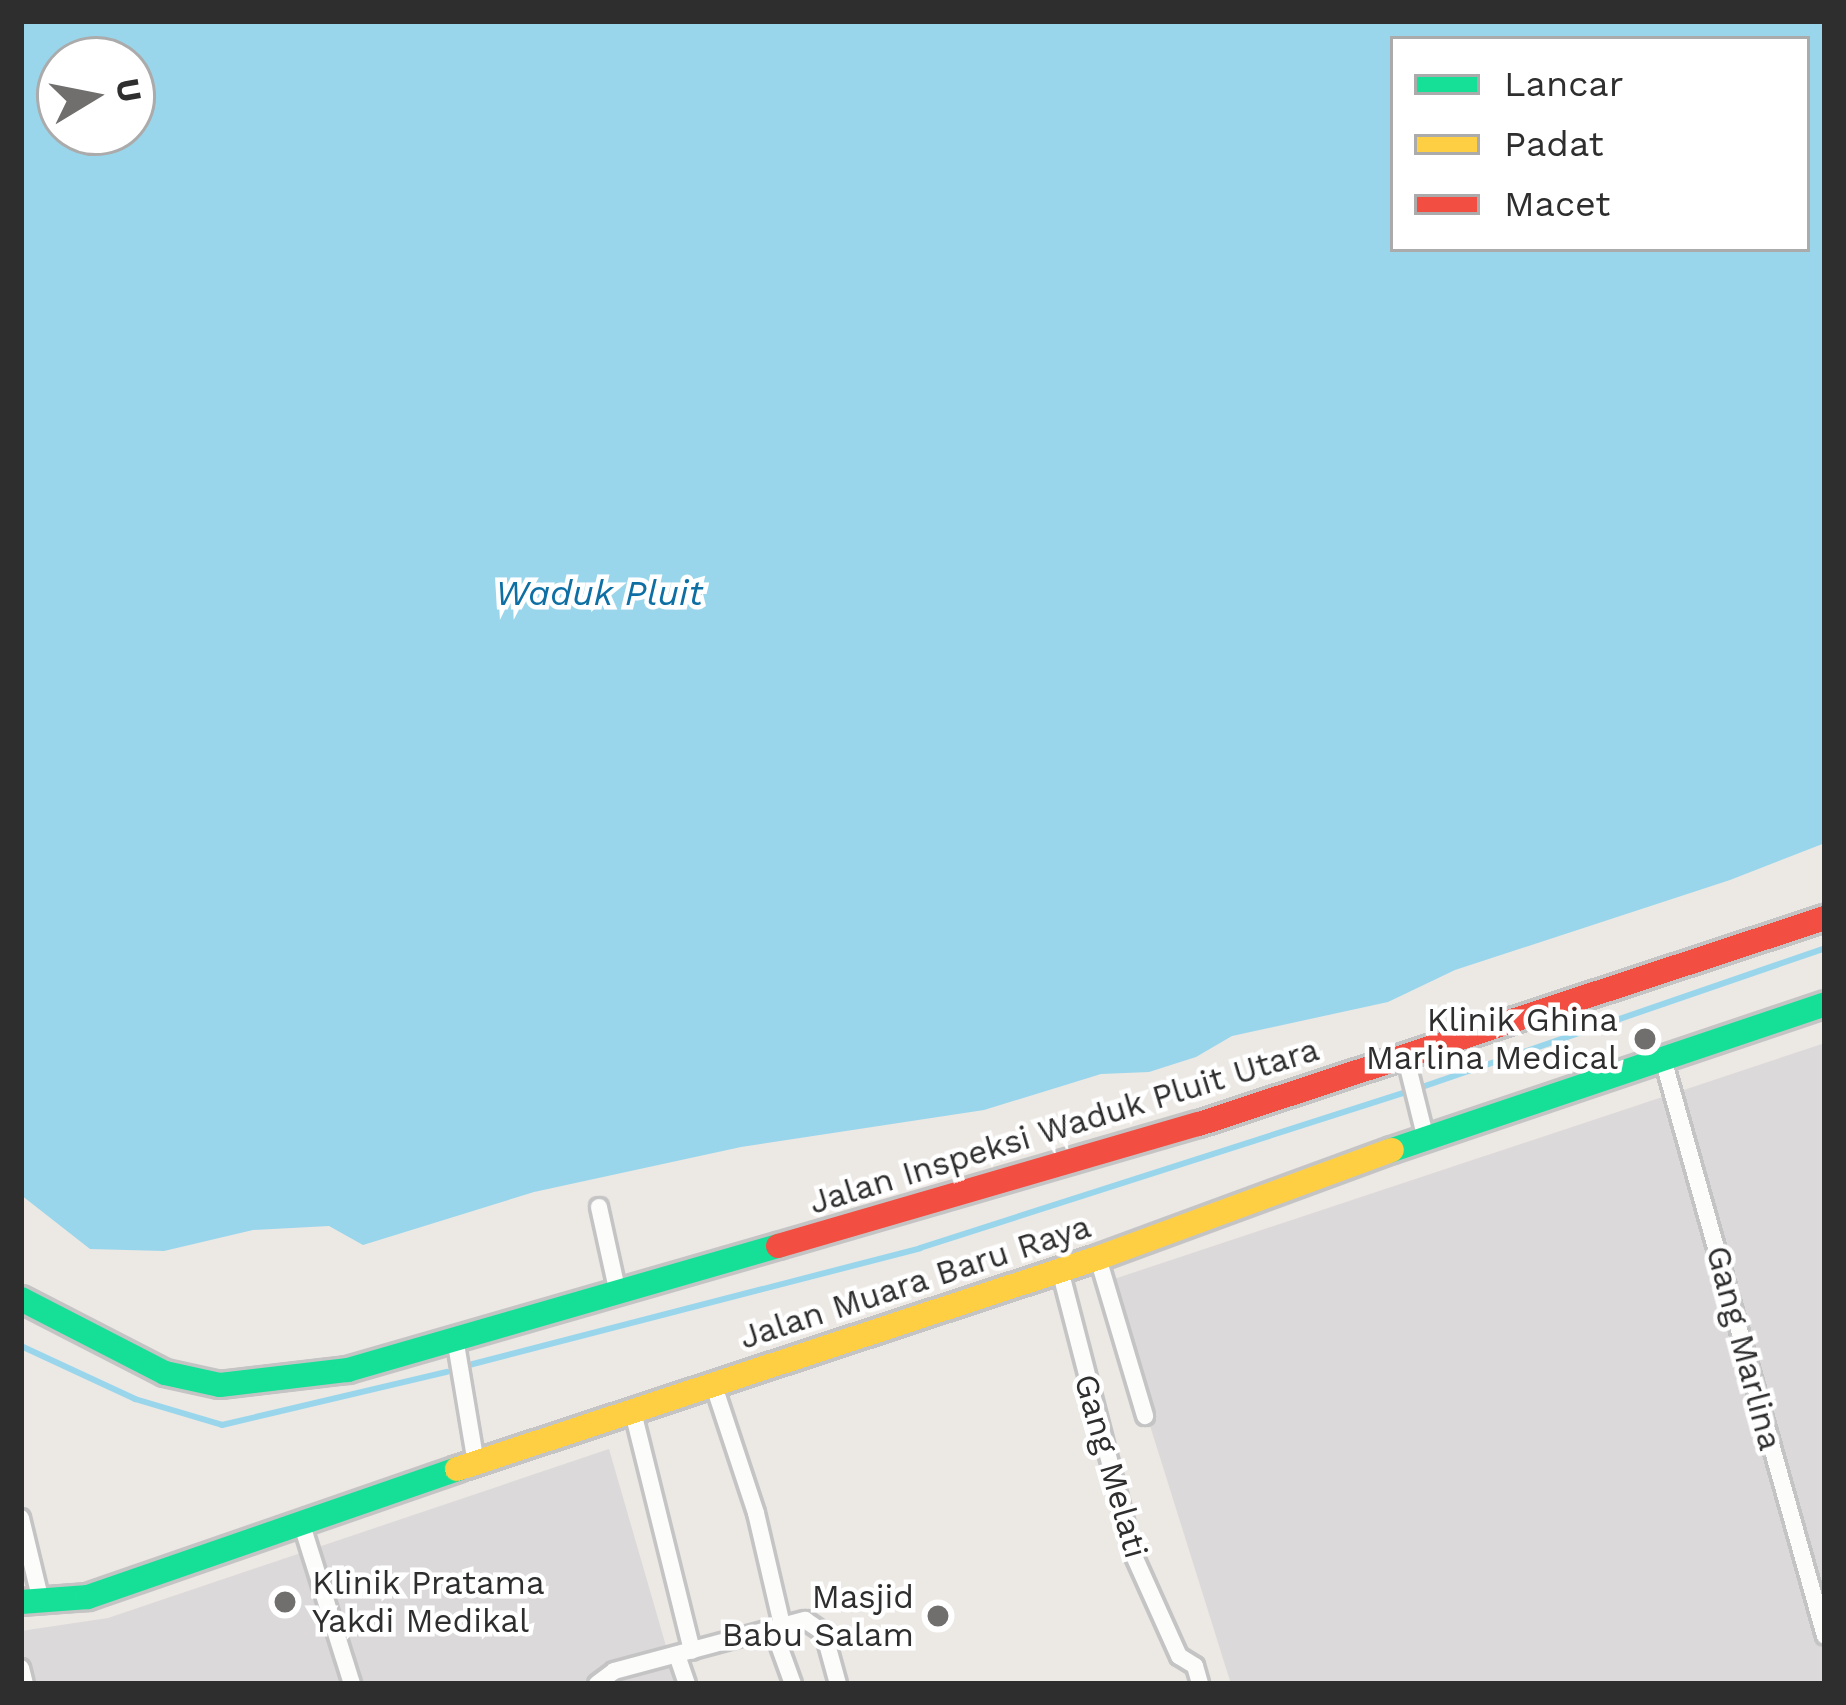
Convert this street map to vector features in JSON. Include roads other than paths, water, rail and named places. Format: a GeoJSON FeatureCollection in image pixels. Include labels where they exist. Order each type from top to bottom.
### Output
{"type":"FeatureCollection","features":[{"type":"Feature","properties":{"kind":"street","name":"Jalan Inspeksi Waduk Pluit Utara"},"geometry":{"type":"LineString","coordinates":[[21,1299],[165,1373],[220,1385],[348,1370],[617,1289],[957,1198],[1825,918]]}},
{"type":"Feature","properties":{"kind":"street","name":"Jalan Muara Baru Raya"},"geometry":{"type":"LineString","coordinates":[[31,1602],[88,1597],[632,1408],[1098,1258],[1426,1139],[1825,1004]]}},
{"type":"Feature","properties":{"kind":"street"},"geometry":{"type":"LineString","coordinates":[[1406,1055],[1426,1139]]}},
{"type":"Feature","properties":{"kind":"street","name":"Gang Marlina"},"geometry":{"type":"LineString","coordinates":[[1664,1059],[1825,1636]]}},
{"type":"Feature","properties":{"kind":"street"},"geometry":{"type":"LineString","coordinates":[[599,1207],[617,1289]]}},
{"type":"Feature","properties":{"kind":"street"},"geometry":{"type":"LineString","coordinates":[[1098,1258],[1144,1416]]}},
{"type":"Feature","properties":{"kind":"street","name":"Gang Melati"},"geometry":{"type":"LineString","coordinates":[[1060,1270],[1134,1556],[1179,1656],[1195,1666],[1200,1684]]}},
{"type":"Feature","properties":{"kind":"street"},"geometry":{"type":"LineString","coordinates":[[454,1338],[476,1464]]}},
{"type":"Feature","properties":{"kind":"street"},"geometry":{"type":"LineString","coordinates":[[713,1383],[756,1513],[793,1684]]}},
{"type":"Feature","properties":{"kind":"street"},"geometry":{"type":"LineString","coordinates":[[632,1408],[687,1684]]}},
{"type":"Feature","properties":{"kind":"street"},"geometry":{"type":"LineString","coordinates":[[21,1518],[31,1602]]}},
{"type":"Feature","properties":{"kind":"street"},"geometry":{"type":"LineString","coordinates":[[301,1522],[352,1684]]}},
{"type":"Feature","properties":{"kind":"street"},"geometry":{"type":"LineString","coordinates":[[597,1684],[614,1671],[806,1620],[824,1633],[838,1684]]}},
{"type":"Feature","properties":{"kind":"street"},"geometry":{"type":"LineString","coordinates":[[21,1668],[25,1684]]}},
{"type":"Feature","properties":{"kind":"water","name":"Waduk Pluit"},"geometry":{"type":"Polygon","coordinates":[[[21,21],[1825,21],[1825,843],[1730,880],[1455,970],[1388,1002],[1232,1036],[1196,1057],[1149,1072],[1101,1074],[984,1110],[741,1147],[534,1192],[363,1245],[329,1226],[253,1230],[164,1251],[90,1249],[21,1195],[21,21]]]}},
{"type":"Feature","properties":{"kind":"waterway"},"geometry":{"type":"LineString","coordinates":[[1422,1087],[1825,948]]}},
{"type":"Feature","properties":{"kind":"waterway"},"geometry":{"type":"LineString","coordinates":[[469,1365],[920,1248],[1403,1093]]}},
{"type":"Feature","properties":{"kind":"waterway"},"geometry":{"type":"LineString","coordinates":[[21,1346],[135,1399],[222,1425],[447,1372]]}},
{"type":"Feature","properties":{"kind":"place","name":"Klinik Ghina Marlina Medical"},"geometry":{"type":"Point","coordinates":[1645,1039]}},
{"type":"Feature","properties":{"kind":"place","name":"Klinik Pratama Yakdi Medikal"},"geometry":{"type":"Point","coordinates":[285,1602]}},
{"type":"Feature","properties":{"kind":"place","name":"Masjid Babu Salam"},"geometry":{"type":"Point","coordinates":[938,1616]}}]}
